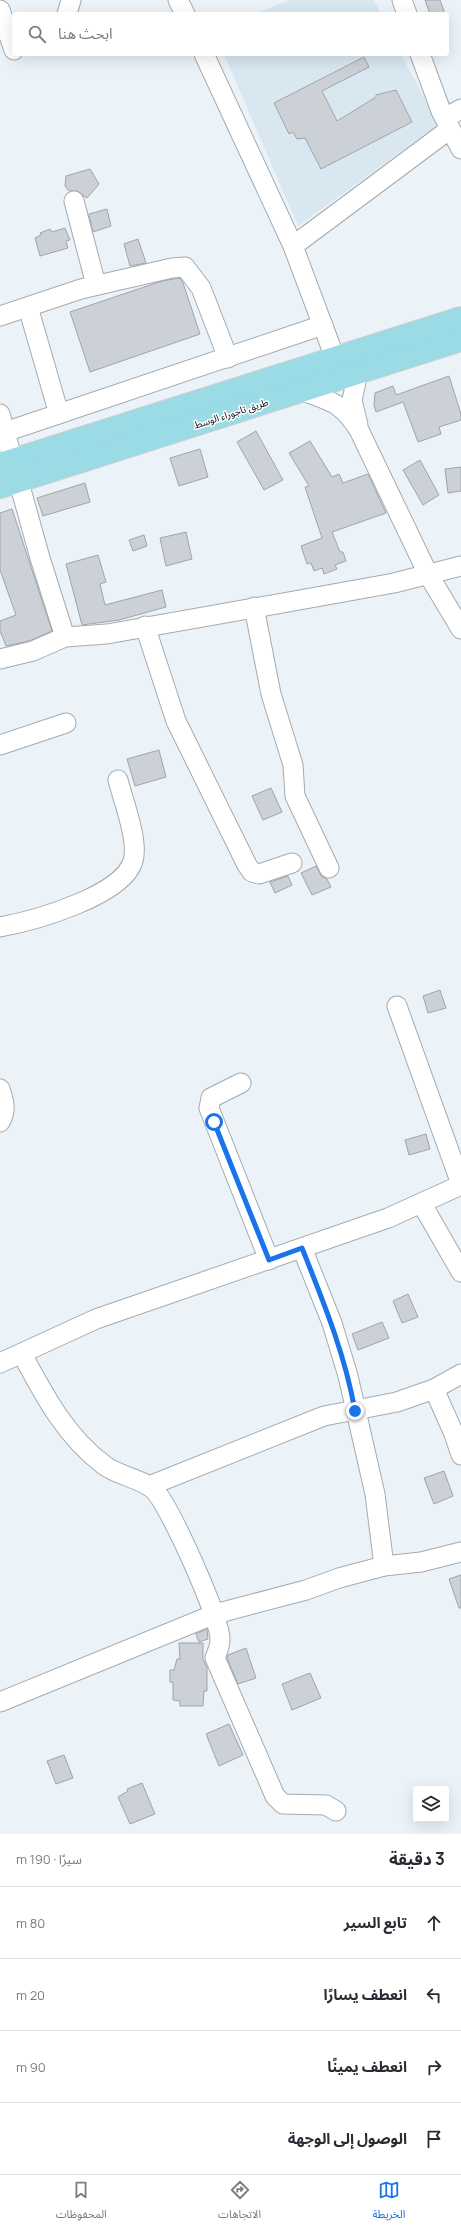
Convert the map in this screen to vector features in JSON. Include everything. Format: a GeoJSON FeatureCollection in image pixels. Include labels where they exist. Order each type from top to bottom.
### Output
{"type":"FeatureCollection","features":[{"type":"Feature","properties":{"kind":"main road"},"geometry":{"type":"LineString","coordinates":[[6,462],[461,318]]}},
{"type":"Feature","properties":{"kind":"main road","name":"طريق تاجوراء الوسط"},"geometry":{"type":"LineString","coordinates":[[9,484],[461,340]]}},
{"type":"Feature","properties":{"kind":"street"},"geometry":{"type":"LineString","coordinates":[[68,12],[71,0]]}},
{"type":"Feature","properties":{"kind":"street"},"geometry":{"type":"LineString","coordinates":[[178,0],[184,12]]}},
{"type":"Feature","properties":{"kind":"street"},"geometry":{"type":"LineString","coordinates":[[402,0],[406,12]]}},
{"type":"Feature","properties":{"kind":"street"},"geometry":{"type":"LineString","coordinates":[[0,10],[12,44]]}},
{"type":"Feature","properties":{"kind":"street"},"geometry":{"type":"LineString","coordinates":[[0,54],[12,51]]}},
{"type":"Feature","properties":{"kind":"street"},"geometry":{"type":"LineString","coordinates":[[205,56],[293,246],[335,358]]}},
{"type":"Feature","properties":{"kind":"street"},"geometry":{"type":"LineString","coordinates":[[421,56],[447,123],[461,150]]}},
{"type":"Feature","properties":{"kind":"street"},"geometry":{"type":"LineString","coordinates":[[293,246],[447,123],[461,109]]}},
{"type":"Feature","properties":{"kind":"street"},"geometry":{"type":"LineString","coordinates":[[74,201],[96,285]]}},
{"type":"Feature","properties":{"kind":"street"},"geometry":{"type":"LineString","coordinates":[[0,316],[96,285],[172,268],[185,267],[201,288],[228,358]]}},
{"type":"Feature","properties":{"kind":"street"},"geometry":{"type":"LineString","coordinates":[[28,307],[59,414]]}},
{"type":"Feature","properties":{"kind":"street"},"geometry":{"type":"LineString","coordinates":[[65,637],[9,484],[3,423],[59,414],[323,325]]}},
{"type":"Feature","properties":{"kind":"street"},"geometry":{"type":"LineString","coordinates":[[358,373],[352,400],[359,430]]}},
{"type":"Feature","properties":{"kind":"street"},"geometry":{"type":"LineString","coordinates":[[303,391],[339,405],[350,415],[359,430],[428,574],[461,629]]}},
{"type":"Feature","properties":{"kind":"street"},"geometry":{"type":"LineString","coordinates":[[0,659],[33,651],[65,637],[107,634],[145,626],[394,583],[461,566]]}},
{"type":"Feature","properties":{"kind":"street"},"geometry":{"type":"LineString","coordinates":[[254,607],[271,694],[293,765],[295,796],[329,868]]}},
{"type":"Feature","properties":{"kind":"street"},"geometry":{"type":"LineString","coordinates":[[145,626],[176,721],[247,865],[252,872],[259,874],[292,863]]}},
{"type":"Feature","properties":{"kind":"street"},"geometry":{"type":"LineString","coordinates":[[0,744],[66,723]]}},
{"type":"Feature","properties":{"kind":"street"},"geometry":{"type":"LineString","coordinates":[[0,927],[46,916],[82,902],[110,886],[129,870],[133,861],[134,844],[118,780]]}},
{"type":"Feature","properties":{"kind":"street"},"geometry":{"type":"LineString","coordinates":[[0,1363],[96,1319],[269,1260],[422,1204],[461,1184],[397,1006]]}},
{"type":"Feature","properties":{"kind":"street"},"geometry":{"type":"LineString","coordinates":[[241,1083],[211,1098],[209,1108],[269,1260]]}},
{"type":"Feature","properties":{"kind":"street"},"geometry":{"type":"LineString","coordinates":[[0,1089],[5,1106],[4,1115],[0,1122]]}},
{"type":"Feature","properties":{"kind":"street"},"geometry":{"type":"LineString","coordinates":[[422,1204],[461,1272]]}},
{"type":"Feature","properties":{"kind":"street"},"geometry":{"type":"LineString","coordinates":[[302,1248],[332,1323],[348,1376],[375,1494],[384,1566]]}},
{"type":"Feature","properties":{"kind":"street"},"geometry":{"type":"LineString","coordinates":[[22,1354],[51,1407],[79,1442],[113,1472],[149,1486],[157,1492],[168,1509],[214,1614],[220,1640],[215,1658],[275,1796],[283,1804],[326,1805],[336,1811]]}},
{"type":"Feature","properties":{"kind":"street"},"geometry":{"type":"LineString","coordinates":[[149,1486],[324,1416],[397,1402],[434,1389],[461,1374]]}},
{"type":"Feature","properties":{"kind":"street"},"geometry":{"type":"LineString","coordinates":[[434,1389],[454,1434],[461,1456]]}},
{"type":"Feature","properties":{"kind":"street"},"geometry":{"type":"LineString","coordinates":[[0,1702],[214,1614],[306,1590],[339,1578],[384,1566],[421,1562],[461,1552]]}},
{"type":"Feature","properties":{"kind":"shaded area"},"geometry":{"type":"Polygon","coordinates":[[[289,0],[374,0],[380,12],[260,12],[289,0]]]}},
{"type":"Feature","properties":{"kind":"shaded area"},"geometry":{"type":"Polygon","coordinates":[[[225,56],[402,56],[438,125],[298,226],[225,56]]]}},
{"type":"Feature","properties":{"kind":"building"},"geometry":{"type":"Polygon","coordinates":[[[425,0],[440,0],[444,12],[429,12],[425,0]]]}},
{"type":"Feature","properties":{"kind":"building"},"geometry":{"type":"Polygon","coordinates":[[[364,57],[369,67],[322,91],[337,121],[376,97],[376,95],[396,90],[412,122],[321,169],[305,138],[297,139],[293,132],[289,134],[274,103],[364,57]]]}},
{"type":"Feature","properties":{"kind":"building"},"geometry":{"type":"Polygon","coordinates":[[[90,169],[99,184],[87,198],[77,191],[69,191],[65,186],[66,176],[90,169]]]}},
{"type":"Feature","properties":{"kind":"building"},"geometry":{"type":"Polygon","coordinates":[[[107,209],[111,226],[93,232],[89,214],[107,209]]]}},
{"type":"Feature","properties":{"kind":"building"},"geometry":{"type":"Polygon","coordinates":[[[65,228],[70,240],[66,241],[68,248],[40,256],[35,238],[41,235],[40,233],[50,229],[52,232],[65,228]]]}},
{"type":"Feature","properties":{"kind":"building"},"geometry":{"type":"Polygon","coordinates":[[[138,239],[146,263],[130,266],[124,244],[138,239]]]}},
{"type":"Feature","properties":{"kind":"building"},"geometry":{"type":"Polygon","coordinates":[[[180,278],[200,334],[90,372],[70,312],[162,281],[180,278]]]}},
{"type":"Feature","properties":{"kind":"building"},"geometry":{"type":"Polygon","coordinates":[[[449,376],[461,414],[461,420],[439,427],[441,434],[418,442],[403,402],[376,412],[374,405],[375,393],[393,386],[396,395],[449,376]]]}},
{"type":"Feature","properties":{"kind":"building"},"geometry":{"type":"Polygon","coordinates":[[[256,431],[283,480],[264,490],[237,442],[256,431]]]}},
{"type":"Feature","properties":{"kind":"building"},"geometry":{"type":"Polygon","coordinates":[[[310,441],[332,477],[339,474],[343,483],[368,474],[386,513],[332,532],[340,552],[343,552],[346,561],[335,565],[337,569],[324,574],[322,568],[314,571],[311,563],[307,564],[301,546],[322,538],[305,487],[309,486],[289,453],[310,441]]]}},
{"type":"Feature","properties":{"kind":"building"},"geometry":{"type":"Polygon","coordinates":[[[200,449],[208,477],[179,486],[170,458],[200,449]]]}},
{"type":"Feature","properties":{"kind":"building"},"geometry":{"type":"Polygon","coordinates":[[[420,460],[439,495],[423,505],[403,470],[420,460]]]}},
{"type":"Feature","properties":{"kind":"building"},"geometry":{"type":"Polygon","coordinates":[[[461,467],[461,491],[448,493],[445,469],[461,467]]]}},
{"type":"Feature","properties":{"kind":"building"},"geometry":{"type":"Polygon","coordinates":[[[85,483],[90,502],[43,516],[37,498],[85,483]]]}},
{"type":"Feature","properties":{"kind":"building"},"geometry":{"type":"Polygon","coordinates":[[[12,509],[52,631],[29,641],[6,646],[0,631],[0,621],[16,615],[0,570],[0,513],[12,509]]]}},
{"type":"Feature","properties":{"kind":"building"},"geometry":{"type":"Polygon","coordinates":[[[186,532],[192,559],[166,566],[160,538],[186,532]]]}},
{"type":"Feature","properties":{"kind":"building"},"geometry":{"type":"Polygon","coordinates":[[[144,535],[147,546],[133,551],[129,540],[144,535]]]}},
{"type":"Feature","properties":{"kind":"building"},"geometry":{"type":"Polygon","coordinates":[[[98,555],[106,582],[100,584],[105,605],[162,590],[166,607],[119,620],[82,625],[66,564],[98,555]]]}},
{"type":"Feature","properties":{"kind":"building"},"geometry":{"type":"Polygon","coordinates":[[[159,750],[166,777],[135,786],[127,759],[159,750]]]}},
{"type":"Feature","properties":{"kind":"building"},"geometry":{"type":"Polygon","coordinates":[[[271,788],[282,812],[263,820],[252,796],[271,788]]]}},
{"type":"Feature","properties":{"kind":"building"},"geometry":{"type":"Polygon","coordinates":[[[316,866],[322,877],[327,879],[331,887],[312,895],[301,873],[316,866]]]}},
{"type":"Feature","properties":{"kind":"building"},"geometry":{"type":"Polygon","coordinates":[[[288,876],[292,885],[275,893],[270,882],[288,876]]]}},
{"type":"Feature","properties":{"kind":"building"},"geometry":{"type":"Polygon","coordinates":[[[440,990],[446,1008],[428,1013],[423,996],[440,990]]]}},
{"type":"Feature","properties":{"kind":"building"},"geometry":{"type":"Polygon","coordinates":[[[426,1134],[430,1149],[409,1155],[405,1140],[426,1134]]]}},
{"type":"Feature","properties":{"kind":"building"},"geometry":{"type":"Polygon","coordinates":[[[408,1294],[418,1317],[402,1323],[393,1301],[408,1294]]]}},
{"type":"Feature","properties":{"kind":"building"},"geometry":{"type":"Polygon","coordinates":[[[382,1322],[389,1338],[358,1350],[352,1334],[382,1322]]]}},
{"type":"Feature","properties":{"kind":"building"},"geometry":{"type":"Polygon","coordinates":[[[444,1471],[453,1496],[434,1504],[424,1478],[444,1471]]]}},
{"type":"Feature","properties":{"kind":"building"},"geometry":{"type":"Polygon","coordinates":[[[461,1575],[461,1608],[459,1608],[449,1579],[461,1575]]]}},
{"type":"Feature","properties":{"kind":"building"},"geometry":{"type":"Polygon","coordinates":[[[207,1629],[208,1639],[199,1642],[196,1634],[207,1629]]]}},
{"type":"Feature","properties":{"kind":"building"},"geometry":{"type":"Polygon","coordinates":[[[179,1643],[203,1643],[203,1659],[207,1668],[207,1691],[204,1691],[203,1706],[180,1706],[180,1701],[173,1700],[173,1682],[170,1682],[170,1670],[174,1670],[177,1659],[180,1659],[179,1643]]]}},
{"type":"Feature","properties":{"kind":"building"},"geometry":{"type":"Polygon","coordinates":[[[246,1648],[256,1678],[238,1684],[227,1658],[228,1655],[246,1648]]]}},
{"type":"Feature","properties":{"kind":"building"},"geometry":{"type":"Polygon","coordinates":[[[310,1673],[321,1698],[292,1710],[282,1684],[310,1673]]]}},
{"type":"Feature","properties":{"kind":"building"},"geometry":{"type":"Polygon","coordinates":[[[229,1724],[243,1755],[219,1766],[206,1734],[229,1724]]]}},
{"type":"Feature","properties":{"kind":"building"},"geometry":{"type":"Polygon","coordinates":[[[64,1755],[73,1778],[56,1784],[47,1761],[64,1755]]]}},
{"type":"Feature","properties":{"kind":"building"},"geometry":{"type":"Polygon","coordinates":[[[142,1783],[155,1814],[130,1824],[118,1797],[128,1791],[127,1789],[142,1783]]]}},
{"type":"Feature","properties":{"kind":"route"},"geometry":{"type":"LineString","coordinates":[[214,1122],[269,1260],[302,1248],[332,1323],[348,1376],[355,1411]]}}]}
